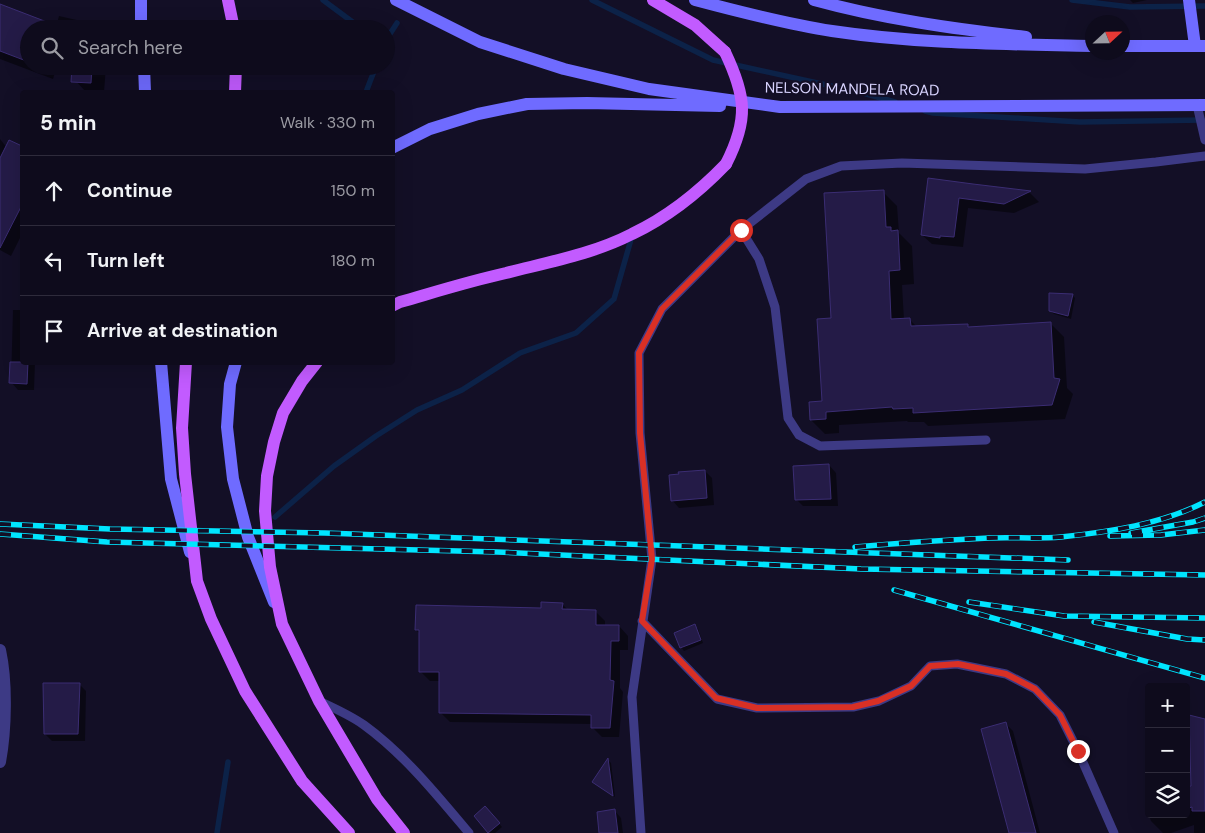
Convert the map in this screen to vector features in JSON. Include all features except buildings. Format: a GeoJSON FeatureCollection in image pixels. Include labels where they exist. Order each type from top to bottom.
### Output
{"type":"FeatureCollection","features":[{"type":"Feature","properties":{"kind":"main road"},"geometry":{"type":"LineString","coordinates":[[141,20],[142,0]]}},
{"type":"Feature","properties":{"kind":"main road"},"geometry":{"type":"LineString","coordinates":[[228,0],[232,20]]}},
{"type":"Feature","properties":{"kind":"main road","name":"NELSON MANDELA ROAD"},"geometry":{"type":"LineString","coordinates":[[396,0],[480,42],[564,68],[649,89],[780,107],[1201,105]]}},
{"type":"Feature","properties":{"kind":"main road"},"geometry":{"type":"LineString","coordinates":[[395,304],[465,282],[586,253],[632,234],[674,210],[706,185],[726,164],[736,145],[742,123],[738,79],[725,52],[695,25],[653,0]]}},
{"type":"Feature","properties":{"kind":"main road"},"geometry":{"type":"LineString","coordinates":[[695,0],[831,31],[945,43],[1085,45]]}},
{"type":"Feature","properties":{"kind":"main road"},"geometry":{"type":"LineString","coordinates":[[814,0],[965,30],[1085,44]]}},
{"type":"Feature","properties":{"kind":"main road"},"geometry":{"type":"LineString","coordinates":[[1130,46],[1200,46],[1189,0]]}},
{"type":"Feature","properties":{"kind":"main road"},"geometry":{"type":"LineString","coordinates":[[144,75],[145,90]]}},
{"type":"Feature","properties":{"kind":"main road"},"geometry":{"type":"LineString","coordinates":[[235,90],[236,75]]}},
{"type":"Feature","properties":{"kind":"main road"},"geometry":{"type":"LineString","coordinates":[[395,146],[430,129],[478,114],[527,104],[587,103],[780,107]]}},
{"type":"Feature","properties":{"kind":"main road"},"geometry":{"type":"LineString","coordinates":[[161,365],[171,479],[197,581],[211,618],[245,691],[302,781],[349,833]]}},
{"type":"Feature","properties":{"kind":"main road"},"geometry":{"type":"LineString","coordinates":[[186,365],[182,428],[185,474],[197,581]]}},
{"type":"Feature","properties":{"kind":"main road"},"geometry":{"type":"LineString","coordinates":[[235,365],[230,384],[227,427],[233,479],[248,537],[282,624],[319,700],[377,799],[404,833]]}},
{"type":"Feature","properties":{"kind":"main road"},"geometry":{"type":"LineString","coordinates":[[282,624],[269,558],[265,510],[267,476],[274,442],[283,413],[302,380],[314,365]]}},
{"type":"Feature","properties":{"kind":"street"},"geometry":{"type":"LineString","coordinates":[[0,650],[4,666],[4,741],[0,762]]}},
{"type":"Feature","properties":{"kind":"lane"},"geometry":{"type":"LineString","coordinates":[[1201,105],[1205,140]]}},
{"type":"Feature","properties":{"kind":"lane"},"geometry":{"type":"LineString","coordinates":[[641,833],[632,697],[652,559],[640,433],[639,353],[662,309],[741,230],[806,179],[841,166],[902,163],[1085,169],[1205,156]]}},
{"type":"Feature","properties":{"kind":"lane"},"geometry":{"type":"LineString","coordinates":[[741,230],[759,259],[775,307],[788,418],[799,434],[820,446],[986,440]]}},
{"type":"Feature","properties":{"kind":"lane"},"geometry":{"type":"LineString","coordinates":[[642,621],[716,698],[757,708],[853,707],[878,701],[911,686],[930,666],[958,664],[1006,674],[1035,689],[1060,715],[1114,833]]}},
{"type":"Feature","properties":{"kind":"lane"},"geometry":{"type":"LineString","coordinates":[[319,700],[362,724],[388,744],[434,790],[469,833]]}},
{"type":"Feature","properties":{"kind":"waterway"},"geometry":{"type":"LineString","coordinates":[[323,0],[350,20]]}},
{"type":"Feature","properties":{"kind":"waterway"},"geometry":{"type":"LineString","coordinates":[[592,0],[713,60],[863,93],[895,102]]}},
{"type":"Feature","properties":{"kind":"waterway"},"geometry":{"type":"LineString","coordinates":[[1072,0],[1130,7],[1205,6]]}},
{"type":"Feature","properties":{"kind":"waterway"},"geometry":{"type":"LineString","coordinates":[[367,90],[373,75]]}},
{"type":"Feature","properties":{"kind":"waterway"},"geometry":{"type":"LineString","coordinates":[[925,111],[1080,122],[1203,120]]}},
{"type":"Feature","properties":{"kind":"waterway"},"geometry":{"type":"LineString","coordinates":[[275,517],[334,466],[417,410],[462,390],[520,353],[576,333],[614,299],[632,236]]}},
{"type":"Feature","properties":{"kind":"waterway"},"geometry":{"type":"LineString","coordinates":[[217,833],[228,762]]}},
{"type":"Feature","properties":{"kind":"railway"},"geometry":{"type":"LineString","coordinates":[[855,547],[955,540],[1052,538],[1079,535],[1135,526],[1171,516],[1205,502]]}},
{"type":"Feature","properties":{"kind":"railway"},"geometry":{"type":"LineString","coordinates":[[1131,533],[1193,522],[1205,518]]}},
{"type":"Feature","properties":{"kind":"railway"},"geometry":{"type":"LineString","coordinates":[[0,524],[110,529],[325,533],[1068,560]]}},
{"type":"Feature","properties":{"kind":"railway"},"geometry":{"type":"LineString","coordinates":[[1110,536],[1161,535],[1205,530]]}},
{"type":"Feature","properties":{"kind":"railway"},"geometry":{"type":"LineString","coordinates":[[0,534],[107,542],[497,552],[861,569],[1205,575]]}},
{"type":"Feature","properties":{"kind":"railway"},"geometry":{"type":"LineString","coordinates":[[894,590],[1205,678]]}},
{"type":"Feature","properties":{"kind":"railway"},"geometry":{"type":"LineString","coordinates":[[969,602],[1064,616],[1205,618]]}},
{"type":"Feature","properties":{"kind":"railway"},"geometry":{"type":"LineString","coordinates":[[1094,622],[1187,639],[1205,640]]}},
{"type":"Feature","properties":{"kind":"route"},"geometry":{"type":"LineString","coordinates":[[741,230],[662,309],[639,353],[640,433],[652,545],[652,559],[642,621],[716,698],[757,708],[853,707],[878,701],[911,686],[930,666],[958,664],[1006,674],[1035,689],[1060,715],[1078,751]]}}]}
